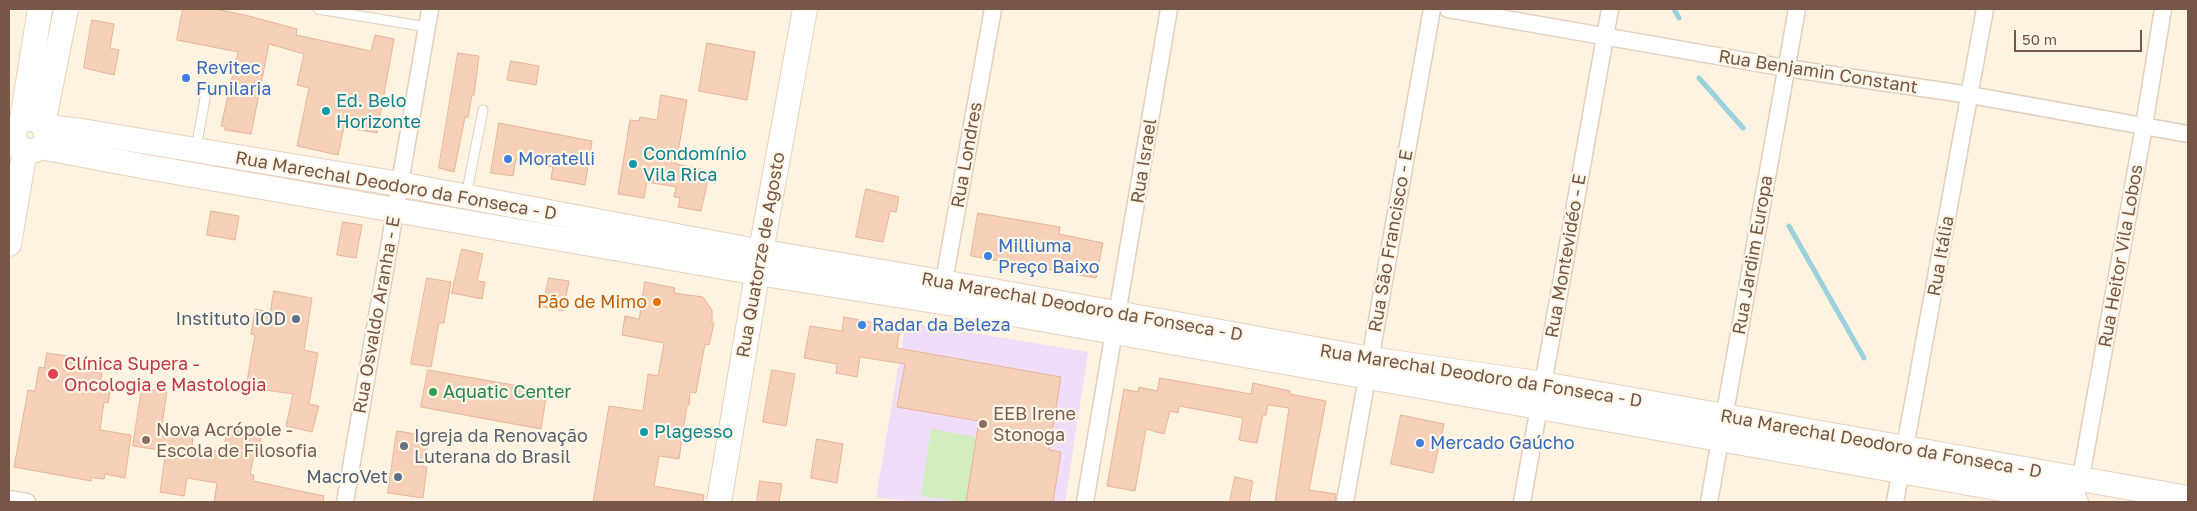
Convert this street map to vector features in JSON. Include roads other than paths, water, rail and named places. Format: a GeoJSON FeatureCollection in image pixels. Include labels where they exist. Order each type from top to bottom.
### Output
{"type":"FeatureCollection","features":[{"type":"Feature","properties":{"kind":"street"},"geometry":{"type":"LineString","coordinates":[[9,244],[26,133],[40,9]]}},
{"type":"Feature","properties":{"kind":"street"},"geometry":{"type":"LineString","coordinates":[[26,133],[66,9]]}},
{"type":"Feature","properties":{"kind":"street","name":"Rua Osvaldo Aranha - E"},"geometry":{"type":"LineString","coordinates":[[345,502],[430,9]]}},
{"type":"Feature","properties":{"kind":"street","name":"Rua Quatorze de Agosto"},"geometry":{"type":"LineString","coordinates":[[719,502],[805,9]]}},
{"type":"Feature","properties":{"kind":"street","name":"Rua Londres"},"geometry":{"type":"LineString","coordinates":[[942,292],[993,9]]}},
{"type":"Feature","properties":{"kind":"street","name":"Rua Israel"},"geometry":{"type":"LineString","coordinates":[[1085,502],[1169,9]]}},
{"type":"Feature","properties":{"kind":"street","name":"Rua São Francisco - E"},"geometry":{"type":"LineString","coordinates":[[1345,502],[1432,9]]}},
{"type":"Feature","properties":{"kind":"street","name":"Rua Benjamin Constant"},"geometry":{"type":"LineString","coordinates":[[1448,9],[1786,68],[1970,95],[2188,134]]}},
{"type":"Feature","properties":{"kind":"street","name":"Rua Montevidéo - E"},"geometry":{"type":"LineString","coordinates":[[1522,502],[1610,9]]}},
{"type":"Feature","properties":{"kind":"street","name":"Rua Jardim Europa"},"geometry":{"type":"LineString","coordinates":[[1709,502],[1797,9]]}},
{"type":"Feature","properties":{"kind":"street","name":"Rua Itália"},"geometry":{"type":"LineString","coordinates":[[1895,502],[1985,9]]}},
{"type":"Feature","properties":{"kind":"street","name":"Rua Heitor Vila Lobos"},"geometry":{"type":"LineString","coordinates":[[2076,502],[2144,126],[2163,9]]}},
{"type":"Feature","properties":{"kind":"street","name":"Rua Marechal Deodoro da Fonseca - D"},"geometry":{"type":"LineString","coordinates":[[26,133],[82,131],[195,152],[224,168],[395,210],[585,230],[762,260],[859,279],[1368,368],[1539,407],[1720,439],[2080,479],[2188,498]]}},
{"type":"Feature","properties":{"kind":"street","name":"Rua Marechal Deodoro da Fonseca - D"},"geometry":{"type":"LineString","coordinates":[[26,133],[147,167],[224,168],[399,184],[466,196],[585,230],[728,267],[762,260]]}},
{"type":"Feature","properties":{"kind":"street","name":"Rua Marechal Deodoro da Fonseca - D"},"geometry":{"type":"LineString","coordinates":[[1368,368],[1543,384],[1724,416],[2076,502]]}},
{"type":"Feature","properties":{"kind":"street"},"geometry":{"type":"LineString","coordinates":[[9,499],[27,502]]}},
{"type":"Feature","properties":{"kind":"lane"},"geometry":{"type":"LineString","coordinates":[[318,9],[427,28]]}},
{"type":"Feature","properties":{"kind":"lane"},"geometry":{"type":"LineString","coordinates":[[195,152],[207,87]]}},
{"type":"Feature","properties":{"kind":"lane"},"geometry":{"type":"LineString","coordinates":[[466,196],[483,110]]}},
{"type":"Feature","properties":{"kind":"waterway"},"geometry":{"type":"LineString","coordinates":[[1674,9],[1679,18]]}},
{"type":"Feature","properties":{"kind":"waterway"},"geometry":{"type":"LineString","coordinates":[[1699,78],[1743,128]]}},
{"type":"Feature","properties":{"kind":"waterway"},"geometry":{"type":"LineString","coordinates":[[1789,226],[1864,358]]}},
{"type":"Feature","properties":{"kind":"place","name":"Revitec Funilaria"},"geometry":{"type":"Point","coordinates":[186,78]}},
{"type":"Feature","properties":{"kind":"place","name":"Ed. Belo Horizonte"},"geometry":{"type":"Point","coordinates":[326,111]}},
{"type":"Feature","properties":{"kind":"place","name":"Moratelli"},"geometry":{"type":"Point","coordinates":[508,159]}},
{"type":"Feature","properties":{"kind":"place","name":"Condomínio Vila Rica"},"geometry":{"type":"Point","coordinates":[633,164]}},
{"type":"Feature","properties":{"kind":"place","name":"Milliuma Preço Baixo"},"geometry":{"type":"Point","coordinates":[988,256]}},
{"type":"Feature","properties":{"kind":"place","name":"Pão de Mimo"},"geometry":{"type":"Point","coordinates":[657,302]}},
{"type":"Feature","properties":{"kind":"place","name":"Instituto IOD"},"geometry":{"type":"Point","coordinates":[296,319]}},
{"type":"Feature","properties":{"kind":"place","name":"Radar da Beleza"},"geometry":{"type":"Point","coordinates":[862,325]}},
{"type":"Feature","properties":{"kind":"place","name":"Clínica Supera - Oncologia e Mastologia"},"geometry":{"type":"Point","coordinates":[53,374]}},
{"type":"Feature","properties":{"kind":"place","name":"Aquatic Center"},"geometry":{"type":"Point","coordinates":[433,392]}},
{"type":"Feature","properties":{"kind":"place","name":"EEB Irene Stonoga"},"geometry":{"type":"Point","coordinates":[983,424]}},
{"type":"Feature","properties":{"kind":"place","name":"Plagesso"},"geometry":{"type":"Point","coordinates":[644,432]}},
{"type":"Feature","properties":{"kind":"place","name":"Nova Acrópole - Escola de Filosofia"},"geometry":{"type":"Point","coordinates":[146,440]}},
{"type":"Feature","properties":{"kind":"place","name":"Mercado Gaúcho"},"geometry":{"type":"Point","coordinates":[1420,443]}},
{"type":"Feature","properties":{"kind":"place","name":"Igreja da Renovação Luterana do Brasil"},"geometry":{"type":"Point","coordinates":[404,446]}},
{"type":"Feature","properties":{"kind":"place","name":"MacroVet"},"geometry":{"type":"Point","coordinates":[398,477]}}]}
